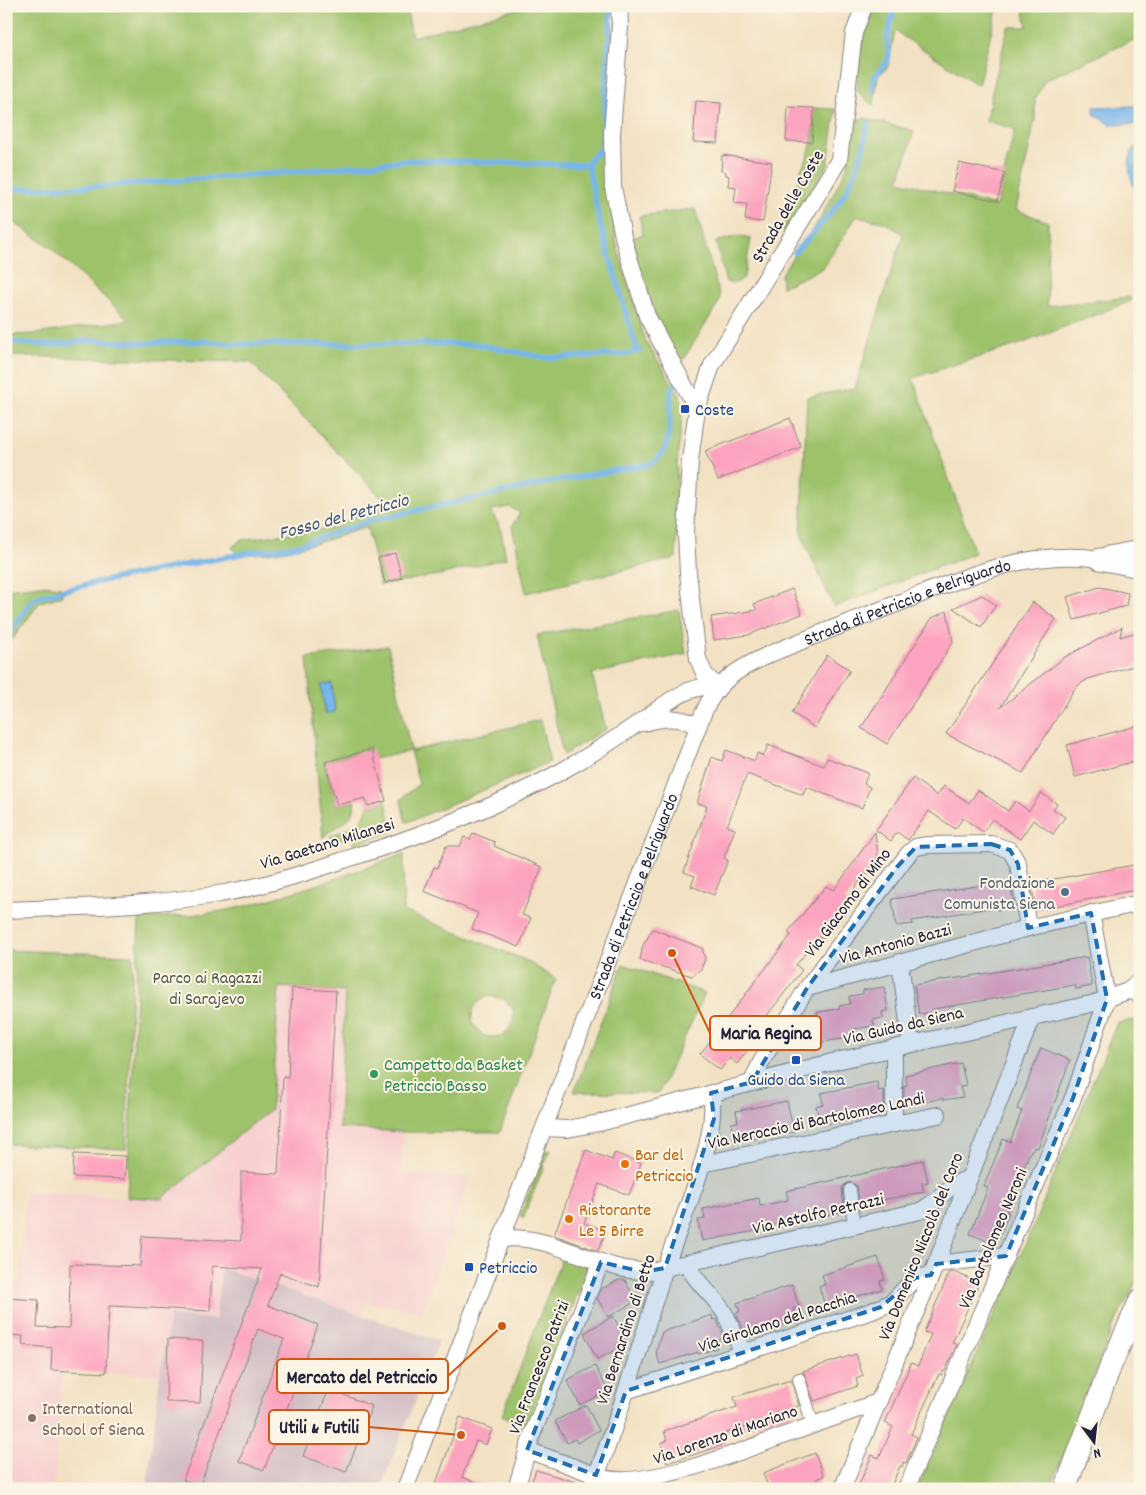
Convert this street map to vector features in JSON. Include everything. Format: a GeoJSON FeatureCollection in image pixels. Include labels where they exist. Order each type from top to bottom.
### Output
{"type":"FeatureCollection","features":[{"type":"Feature","properties":{"kind":"street"},"geometry":{"type":"LineString","coordinates":[[619,6],[620,26],[612,134],[615,196],[624,241],[647,316],[697,409]]}},
{"type":"Feature","properties":{"kind":"street","name":"Strada delle Coste"},"geometry":{"type":"LineString","coordinates":[[718,687],[705,675],[698,659],[688,573],[686,533],[690,460],[697,409],[712,364],[840,160],[854,33],[864,6]]}},
{"type":"Feature","properties":{"kind":"street","name":"Strada di Petriccio e Belriguardo"},"geometry":{"type":"LineString","coordinates":[[1100,559],[1140,551]]}},
{"type":"Feature","properties":{"kind":"street","name":"Strada di Petriccio e Belriguardo"},"geometry":{"type":"LineString","coordinates":[[405,1489],[698,726],[707,705],[718,687],[738,670],[770,654],[980,572],[1043,558],[1072,556],[1100,559],[1140,567]]}},
{"type":"Feature","properties":{"kind":"street","name":"Via Gaetano Milanesi"},"geometry":{"type":"LineString","coordinates":[[6,910],[188,898],[228,892],[296,875],[399,842],[505,798],[559,772],[635,726],[682,694],[699,686],[718,687]]}},
{"type":"Feature","properties":{"kind":"street","name":"Via Gaetano Milanesi"},"geometry":{"type":"LineString","coordinates":[[635,726],[672,717],[684,719],[698,726]]}},
{"type":"Feature","properties":{"kind":"street","name":"Via Giacomo di Mino"},"geometry":{"type":"LineString","coordinates":[[752,1082],[761,1062],[807,988],[909,853],[922,846],[991,844],[1010,850],[1018,864],[1028,928]]}},
{"type":"Feature","properties":{"kind":"street","name":"Via Antonio Bazzi"},"geometry":{"type":"LineString","coordinates":[[807,988],[1028,928],[1140,903]]}},
{"type":"Feature","properties":{"kind":"street"},"geometry":{"type":"LineString","coordinates":[[1091,913],[1106,1000]]}},
{"type":"Feature","properties":{"kind":"street"},"geometry":{"type":"LineString","coordinates":[[900,962],[911,1044]]}},
{"type":"Feature","properties":{"kind":"street","name":"Via Guido da Siena"},"geometry":{"type":"LineString","coordinates":[[544,1128],[561,1129],[585,1126],[752,1082],[1132,994],[1140,981]]}},
{"type":"Feature","properties":{"kind":"street","name":"Via Bartolomeo Neroni"},"geometry":{"type":"LineString","coordinates":[[906,1489],[1073,1098],[1106,1000]]}},
{"type":"Feature","properties":{"kind":"street","name":"Via Domenico Niccolò del Coro"},"geometry":{"type":"LineString","coordinates":[[842,1489],[933,1270],[1032,1016]]}},
{"type":"Feature","properties":{"kind":"street"},"geometry":{"type":"LineString","coordinates":[[894,1048],[894,1124]]}},
{"type":"Feature","properties":{"kind":"street","name":"Via Bernardino di Betto"},"geometry":{"type":"LineString","coordinates":[[594,1482],[626,1391],[665,1268],[702,1164],[713,1125],[714,1106],[712,1093]]}},
{"type":"Feature","properties":{"kind":"street","name":"Via Neroccio di Bartolomeo Landi"},"geometry":{"type":"LineString","coordinates":[[702,1164],[938,1115]]}},
{"type":"Feature","properties":{"kind":"street","name":"Via Astolfo Petrazzi"},"geometry":{"type":"LineString","coordinates":[[501,1239],[523,1237],[537,1239],[601,1262],[643,1272],[920,1211],[950,1186],[969,1178]]}},
{"type":"Feature","properties":{"kind":"street"},"geometry":{"type":"LineString","coordinates":[[850,1190],[854,1225]]}},
{"type":"Feature","properties":{"kind":"street","name":"Via Girolamo del Pacchia"},"geometry":{"type":"LineString","coordinates":[[626,1391],[881,1307],[895,1300],[915,1278],[933,1270],[1006,1256]]}},
{"type":"Feature","properties":{"kind":"street","name":"Via Francesco Patrizi"},"geometry":{"type":"LineString","coordinates":[[516,1489],[526,1450],[601,1262]]}},
{"type":"Feature","properties":{"kind":"street"},"geometry":{"type":"LineString","coordinates":[[687,1263],[692,1274],[724,1314],[734,1339],[745,1352]]}},
{"type":"Feature","properties":{"kind":"street"},"geometry":{"type":"LineString","coordinates":[[1065,1489],[1111,1364],[1140,1300]]}},
{"type":"Feature","properties":{"kind":"street"},"geometry":{"type":"LineString","coordinates":[[799,1379],[813,1425]]}},
{"type":"Feature","properties":{"kind":"street","name":"Via Lorenzo di Mariano"},"geometry":{"type":"LineString","coordinates":[[526,1450],[594,1482],[604,1480],[618,1483],[657,1479],[699,1466],[878,1402]]}},
{"type":"Feature","properties":{"kind":"highlighted area"},"geometry":{"type":"Polygon","coordinates":[[[991,844],[1010,850],[1018,864],[1028,928],[1091,913],[1107,999],[1073,1098],[1006,1256],[936,1264],[931,1275],[915,1278],[881,1307],[626,1391],[596,1475],[527,1450],[601,1262],[643,1272],[665,1268],[714,1119],[711,1093],[752,1082],[807,988],[897,867],[916,847],[991,844]]]}},
{"type":"Feature","properties":{"kind":"shaded area"},"geometry":{"type":"Polygon","coordinates":[[[279,987],[345,992],[339,1128],[403,1132],[401,1173],[470,1178],[422,1312],[367,1302],[362,1316],[221,1268],[216,1319],[170,1316],[160,1375],[62,1370],[54,1486],[6,1483],[6,1282],[20,1282],[25,1192],[161,1199],[271,1109],[279,987]]]}},
{"type":"Feature","properties":{"kind":"shaded area"},"geometry":{"type":"Polygon","coordinates":[[[221,1268],[439,1341],[380,1489],[147,1489],[160,1375],[170,1316],[216,1319],[221,1268]]]}},
{"type":"Feature","properties":{"kind":"green space"},"geometry":{"type":"Polygon","coordinates":[[[6,6],[406,6],[412,37],[528,6],[610,6],[613,26],[615,239],[646,342],[680,395],[683,408],[677,464],[676,558],[526,593],[512,526],[520,513],[510,507],[491,510],[501,530],[506,558],[444,574],[380,585],[367,527],[287,550],[271,553],[237,554],[232,547],[241,540],[337,527],[356,515],[389,505],[250,362],[6,356],[6,335],[35,334],[129,320],[50,247],[6,217],[6,6]]]}},
{"type":"Feature","properties":{"kind":"green space"},"geometry":{"type":"Polygon","coordinates":[[[873,6],[998,6],[978,85],[895,31],[888,67],[878,76],[874,105],[865,100],[859,92],[857,73],[861,49],[873,6]]]}},
{"type":"Feature","properties":{"kind":"green space"},"geometry":{"type":"Polygon","coordinates":[[[1023,6],[1140,6],[1140,37],[1045,80],[1035,99],[1035,120],[1016,210],[1048,222],[1047,306],[1130,297],[1131,301],[1023,343],[913,378],[975,553],[834,607],[801,535],[807,397],[855,388],[903,234],[884,222],[856,217],[823,268],[782,287],[781,274],[820,219],[847,168],[852,129],[856,120],[864,118],[914,131],[899,181],[996,206],[1015,129],[985,121],[1008,27],[1027,27],[1023,6]]]}},
{"type":"Feature","properties":{"kind":"green space"},"geometry":{"type":"Polygon","coordinates":[[[814,108],[836,109],[828,164],[787,230],[783,232],[802,167],[811,146],[814,108]]]}},
{"type":"Feature","properties":{"kind":"green space"},"geometry":{"type":"Polygon","coordinates":[[[1140,142],[1140,202],[1131,179],[1129,163],[1130,156],[1140,142]]]}},
{"type":"Feature","properties":{"kind":"green space"},"geometry":{"type":"Polygon","coordinates":[[[695,209],[720,297],[719,302],[680,365],[653,312],[630,239],[643,234],[639,216],[695,209]]]}},
{"type":"Feature","properties":{"kind":"green space"},"geometry":{"type":"Polygon","coordinates":[[[736,236],[751,239],[744,277],[738,282],[729,283],[726,282],[716,242],[736,236]]]}},
{"type":"Feature","properties":{"kind":"green space"},"geometry":{"type":"Polygon","coordinates":[[[41,585],[61,587],[62,596],[40,602],[6,648],[6,589],[41,585]]]}},
{"type":"Feature","properties":{"kind":"green space"},"geometry":{"type":"Polygon","coordinates":[[[679,610],[686,654],[592,674],[606,729],[563,755],[537,635],[679,610]]]}},
{"type":"Feature","properties":{"kind":"green space"},"geometry":{"type":"Polygon","coordinates":[[[388,646],[411,751],[540,720],[550,762],[408,822],[405,821],[401,799],[419,784],[410,751],[374,759],[371,749],[325,762],[337,805],[354,801],[354,808],[349,818],[323,838],[307,658],[388,646]]]}},
{"type":"Feature","properties":{"kind":"green space"},"geometry":{"type":"Polygon","coordinates":[[[386,801],[392,829],[390,833],[355,845],[353,836],[330,842],[331,836],[363,819],[368,806],[386,801]]]}},
{"type":"Feature","properties":{"kind":"green space","name":"Parco ai Ragazzi di Sarajevo"},"geometry":{"type":"Polygon","coordinates":[[[404,854],[403,911],[525,960],[556,979],[500,1132],[403,1132],[339,1128],[345,992],[279,987],[271,1109],[161,1199],[127,1197],[139,919],[206,913],[245,906],[305,888],[404,854]],[[489,996],[475,1006],[472,1014],[472,1023],[484,1036],[497,1037],[507,1032],[510,1027],[513,1009],[504,999],[489,996]]]}},
{"type":"Feature","properties":{"kind":"green space"},"geometry":{"type":"Polygon","coordinates":[[[6,950],[133,955],[126,1149],[6,1144],[6,950]]]}},
{"type":"Feature","properties":{"kind":"green space"},"geometry":{"type":"Polygon","coordinates":[[[623,964],[705,993],[659,1093],[574,1092],[623,964]]]}},
{"type":"Feature","properties":{"kind":"green space"},"geometry":{"type":"Polygon","coordinates":[[[1140,1019],[1140,1274],[1112,1329],[1050,1489],[917,1489],[1032,1229],[1117,1023],[1140,1019]]]}},
{"type":"Feature","properties":{"kind":"green space"},"geometry":{"type":"Polygon","coordinates":[[[550,1150],[524,1217],[520,1216],[545,1151],[550,1150]]]}},
{"type":"Feature","properties":{"kind":"green space"},"geometry":{"type":"Polygon","coordinates":[[[562,1257],[588,1266],[527,1426],[502,1416],[562,1257]]]}},
{"type":"Feature","properties":{"kind":"water"},"geometry":{"type":"Polygon","coordinates":[[[1140,106],[1140,124],[1111,125],[1094,114],[1094,107],[1140,106]]]}},
{"type":"Feature","properties":{"kind":"water"},"geometry":{"type":"Polygon","coordinates":[[[332,683],[335,712],[325,713],[321,685],[332,683]]]}},
{"type":"Feature","properties":{"kind":"building"},"geometry":{"type":"Polygon","coordinates":[[[696,101],[721,103],[718,143],[693,142],[696,101]]]}},
{"type":"Feature","properties":{"kind":"building"},"geometry":{"type":"Polygon","coordinates":[[[788,107],[814,108],[812,142],[786,141],[788,107]]]}},
{"type":"Feature","properties":{"kind":"building"},"geometry":{"type":"Polygon","coordinates":[[[722,155],[772,162],[763,222],[745,220],[747,204],[734,203],[736,187],[728,186],[729,176],[726,175],[726,172],[721,171],[722,155]]]}},
{"type":"Feature","properties":{"kind":"building"},"geometry":{"type":"Polygon","coordinates":[[[959,163],[1005,173],[997,201],[952,191],[959,163]]]}},
{"type":"Feature","properties":{"kind":"building"},"geometry":{"type":"Polygon","coordinates":[[[790,418],[801,447],[718,480],[705,451],[790,418]]]}},
{"type":"Feature","properties":{"kind":"building"},"geometry":{"type":"Polygon","coordinates":[[[395,553],[402,578],[385,583],[378,558],[395,553]]]}},
{"type":"Feature","properties":{"kind":"building"},"geometry":{"type":"Polygon","coordinates":[[[1100,587],[1128,593],[1126,606],[1074,620],[1067,597],[1100,587]]]}},
{"type":"Feature","properties":{"kind":"building"},"geometry":{"type":"Polygon","coordinates":[[[792,589],[802,614],[748,635],[714,640],[711,617],[757,610],[754,604],[792,589]]]}},
{"type":"Feature","properties":{"kind":"building"},"geometry":{"type":"Polygon","coordinates":[[[982,595],[996,605],[981,627],[953,608],[982,595]]]}},
{"type":"Feature","properties":{"kind":"building"},"geometry":{"type":"Polygon","coordinates":[[[1033,602],[1056,619],[1000,708],[1065,657],[1122,627],[1120,637],[1140,631],[1140,664],[1088,679],[1080,684],[1073,691],[1023,773],[946,734],[1033,602]]]}},
{"type":"Feature","properties":{"kind":"building"},"geometry":{"type":"Polygon","coordinates":[[[947,611],[953,642],[887,744],[861,728],[932,618],[947,611]]]}},
{"type":"Feature","properties":{"kind":"building"},"geometry":{"type":"Polygon","coordinates":[[[827,655],[850,670],[815,728],[792,713],[827,655]]]}},
{"type":"Feature","properties":{"kind":"building"},"geometry":{"type":"Polygon","coordinates":[[[1140,725],[1140,760],[1075,777],[1067,745],[1140,725]]]}},
{"type":"Feature","properties":{"kind":"building"},"geometry":{"type":"Polygon","coordinates":[[[768,745],[824,766],[827,758],[868,773],[864,784],[870,787],[862,808],[806,787],[803,795],[747,774],[727,826],[735,829],[724,858],[728,860],[714,895],[691,886],[695,876],[684,872],[707,806],[697,803],[712,757],[722,761],[726,750],[755,761],[757,753],[764,756],[768,745]]]}},
{"type":"Feature","properties":{"kind":"building"},"geometry":{"type":"Polygon","coordinates":[[[372,749],[386,801],[368,806],[365,798],[337,805],[325,762],[372,749]]]}},
{"type":"Feature","properties":{"kind":"building"},"geometry":{"type":"Polygon","coordinates":[[[913,778],[937,796],[944,786],[969,803],[978,790],[1008,811],[1015,801],[1029,811],[1041,793],[1057,804],[1053,809],[1065,817],[1053,834],[1033,820],[1020,839],[992,819],[983,832],[963,818],[955,829],[929,811],[908,840],[897,832],[891,841],[876,830],[913,778]]]}},
{"type":"Feature","properties":{"kind":"building"},"geometry":{"type":"Polygon","coordinates":[[[875,832],[878,856],[870,866],[872,873],[865,874],[845,901],[850,906],[836,925],[834,923],[823,939],[819,937],[796,965],[802,970],[746,1043],[750,1047],[737,1064],[730,1058],[720,1070],[700,1054],[791,935],[788,932],[826,886],[834,890],[875,832]]]}},
{"type":"Feature","properties":{"kind":"building"},"geometry":{"type":"Polygon","coordinates":[[[473,833],[495,842],[494,846],[542,867],[522,915],[531,918],[519,947],[472,929],[478,913],[424,891],[434,867],[437,868],[446,846],[460,846],[464,837],[470,840],[473,833]]]}},
{"type":"Feature","properties":{"kind":"building"},"geometry":{"type":"Polygon","coordinates":[[[1140,864],[1140,889],[1036,910],[1031,883],[1140,864]]]}},
{"type":"Feature","properties":{"kind":"building"},"geometry":{"type":"Polygon","coordinates":[[[1009,881],[1015,908],[997,910],[996,907],[912,921],[913,924],[896,926],[892,899],[1009,881]]]}},
{"type":"Feature","properties":{"kind":"building"},"geometry":{"type":"Polygon","coordinates":[[[653,929],[702,948],[705,959],[701,969],[692,976],[640,960],[643,945],[653,929]]]}},
{"type":"Feature","properties":{"kind":"building"},"geometry":{"type":"Polygon","coordinates":[[[1087,957],[1092,986],[1076,989],[1075,985],[933,1009],[934,1012],[919,1014],[914,985],[1087,957]]]}},
{"type":"Feature","properties":{"kind":"building"},"geometry":{"type":"Polygon","coordinates":[[[884,987],[888,1011],[882,1012],[883,1018],[873,1020],[874,1026],[854,1029],[855,1037],[822,1042],[817,1012],[840,1009],[839,1006],[850,1004],[849,996],[863,994],[863,990],[884,987]]]}},
{"type":"Feature","properties":{"kind":"building"},"geometry":{"type":"Polygon","coordinates":[[[292,988],[336,991],[319,1287],[280,1273],[268,1305],[318,1325],[285,1414],[315,1423],[329,1389],[372,1406],[346,1472],[303,1456],[309,1440],[279,1430],[264,1470],[239,1461],[284,1339],[258,1329],[200,1485],[183,1480],[262,1269],[212,1266],[210,1311],[109,1306],[106,1373],[51,1370],[52,1348],[22,1345],[23,1336],[6,1335],[6,1298],[39,1300],[37,1327],[69,1328],[70,1264],[140,1266],[142,1236],[241,1241],[241,1172],[278,1174],[283,1076],[288,1077],[292,988]]]}},
{"type":"Feature","properties":{"kind":"building"},"geometry":{"type":"Polygon","coordinates":[[[1041,1048],[1070,1060],[1038,1148],[1034,1147],[1031,1150],[1006,1212],[1009,1213],[998,1239],[995,1238],[993,1243],[970,1234],[988,1188],[984,1186],[1003,1139],[1010,1142],[1022,1111],[1017,1109],[1041,1048]]]}},
{"type":"Feature","properties":{"kind":"building"},"geometry":{"type":"Polygon","coordinates":[[[961,1063],[966,1086],[960,1087],[963,1097],[943,1100],[943,1098],[904,1106],[904,1086],[907,1085],[905,1075],[961,1063]]]}},
{"type":"Feature","properties":{"kind":"building"},"geometry":{"type":"Polygon","coordinates":[[[877,1082],[879,1091],[884,1090],[884,1110],[879,1112],[880,1115],[821,1125],[816,1106],[823,1104],[821,1093],[877,1082]]]}},
{"type":"Feature","properties":{"kind":"building"},"geometry":{"type":"Polygon","coordinates":[[[787,1101],[794,1132],[735,1142],[731,1123],[738,1122],[736,1111],[787,1101]]]}},
{"type":"Feature","properties":{"kind":"building"},"geometry":{"type":"Polygon","coordinates":[[[586,1150],[612,1160],[615,1153],[641,1163],[629,1195],[599,1184],[584,1223],[606,1231],[598,1251],[554,1235],[586,1150]]]}},
{"type":"Feature","properties":{"kind":"building"},"geometry":{"type":"Polygon","coordinates":[[[74,1154],[126,1156],[125,1179],[73,1177],[74,1154]]]}},
{"type":"Feature","properties":{"kind":"building"},"geometry":{"type":"Polygon","coordinates":[[[923,1160],[928,1182],[922,1183],[924,1192],[860,1204],[857,1186],[849,1182],[842,1187],[844,1211],[824,1216],[823,1213],[761,1228],[761,1230],[702,1241],[698,1220],[705,1219],[703,1209],[759,1198],[760,1206],[788,1200],[786,1191],[923,1160]]]}},
{"type":"Feature","properties":{"kind":"building"},"geometry":{"type":"Polygon","coordinates":[[[878,1257],[885,1280],[880,1281],[882,1289],[825,1306],[819,1286],[825,1284],[822,1275],[878,1257]]]}},
{"type":"Feature","properties":{"kind":"building"},"geometry":{"type":"Polygon","coordinates":[[[954,1272],[979,1283],[952,1343],[957,1344],[945,1371],[943,1371],[942,1375],[939,1374],[911,1434],[917,1437],[906,1463],[903,1462],[902,1467],[900,1466],[890,1489],[857,1489],[872,1455],[879,1458],[893,1427],[885,1423],[911,1363],[918,1366],[931,1334],[924,1332],[949,1273],[954,1272]]]}},
{"type":"Feature","properties":{"kind":"building"},"geometry":{"type":"Polygon","coordinates":[[[619,1280],[625,1280],[636,1301],[608,1317],[597,1298],[601,1289],[619,1280]]]}},
{"type":"Feature","properties":{"kind":"building"},"geometry":{"type":"Polygon","coordinates":[[[792,1285],[799,1307],[793,1309],[796,1318],[744,1332],[736,1313],[740,1312],[737,1303],[792,1285]]]}},
{"type":"Feature","properties":{"kind":"building"},"geometry":{"type":"Polygon","coordinates":[[[712,1315],[713,1320],[716,1319],[725,1338],[715,1342],[717,1348],[660,1364],[656,1352],[662,1332],[712,1315]]]}},
{"type":"Feature","properties":{"kind":"building"},"geometry":{"type":"Polygon","coordinates":[[[613,1316],[626,1340],[616,1345],[618,1349],[597,1359],[584,1333],[613,1316]]]}},
{"type":"Feature","properties":{"kind":"building"},"geometry":{"type":"Polygon","coordinates":[[[168,1339],[203,1341],[200,1403],[166,1402],[168,1339]]]}},
{"type":"Feature","properties":{"kind":"building"},"geometry":{"type":"Polygon","coordinates":[[[856,1354],[863,1376],[856,1379],[858,1386],[814,1401],[803,1371],[856,1354]]]}},
{"type":"Feature","properties":{"kind":"building"},"geometry":{"type":"Polygon","coordinates":[[[595,1366],[607,1389],[601,1392],[602,1394],[580,1405],[567,1380],[595,1366]]]}},
{"type":"Feature","properties":{"kind":"building"},"geometry":{"type":"Polygon","coordinates":[[[791,1380],[799,1406],[793,1408],[794,1413],[726,1433],[726,1435],[721,1437],[724,1445],[667,1463],[661,1443],[667,1441],[664,1431],[737,1407],[734,1397],[791,1380]]]}},
{"type":"Feature","properties":{"kind":"building"},"geometry":{"type":"Polygon","coordinates":[[[586,1405],[599,1430],[577,1443],[575,1439],[567,1443],[555,1421],[586,1405]]]}},
{"type":"Feature","properties":{"kind":"building"},"geometry":{"type":"Polygon","coordinates":[[[460,1417],[492,1429],[486,1445],[476,1441],[462,1477],[488,1487],[488,1489],[434,1489],[460,1417]]]}},
{"type":"Feature","properties":{"kind":"building"},"geometry":{"type":"Polygon","coordinates":[[[815,1453],[824,1476],[816,1479],[819,1485],[809,1489],[769,1489],[763,1473],[815,1453]]]}},
{"type":"Feature","properties":{"kind":"building"},"geometry":{"type":"Polygon","coordinates":[[[536,1470],[582,1484],[581,1489],[529,1489],[536,1470]]]}},
{"type":"Feature","properties":{"kind":"waterway"},"geometry":{"type":"LineString","coordinates":[[872,91],[874,77],[886,63],[889,55],[887,39],[895,6]]}},
{"type":"Feature","properties":{"kind":"waterway"},"geometry":{"type":"LineString","coordinates":[[588,165],[589,160],[602,148],[611,11]]}},
{"type":"Feature","properties":{"kind":"waterway"},"geometry":{"type":"LineString","coordinates":[[795,252],[835,208],[844,194],[859,163],[868,122]]}},
{"type":"Feature","properties":{"kind":"waterway"},"geometry":{"type":"LineString","coordinates":[[1140,148],[1135,153],[1132,164],[1133,176],[1140,194]]}},
{"type":"Feature","properties":{"kind":"waterway"},"geometry":{"type":"LineString","coordinates":[[6,189],[103,186],[303,171],[410,160],[588,165],[599,220],[637,350]]}},
{"type":"Feature","properties":{"kind":"waterway"},"geometry":{"type":"LineString","coordinates":[[6,342],[51,345],[93,340],[144,343],[203,341],[233,344],[475,344],[547,358],[628,354],[640,350]]}},
{"type":"Feature","properties":{"kind":"waterway","name":"Fosso del Petriccio"},"geometry":{"type":"LineString","coordinates":[[6,639],[31,602],[41,596],[93,583],[251,552],[296,546],[372,520],[550,482],[650,464],[664,451],[667,442],[671,391],[675,384]]}},
{"type":"Feature","properties":{"kind":"place","name":"Coste"},"geometry":{"type":"Point","coordinates":[685,409]}},
{"type":"Feature","properties":{"kind":"place","name":"Fondazione Comunista Siena"},"geometry":{"type":"Point","coordinates":[1065,892]}},
{"type":"Feature","properties":{"kind":"place","name":"Maria Regina"},"geometry":{"type":"Point","coordinates":[672,953]}},
{"type":"Feature","properties":{"kind":"place","name":"Guido da Siena"},"geometry":{"type":"Point","coordinates":[796,1060]}},
{"type":"Feature","properties":{"kind":"place","name":"Campetto da Basket Petriccio Basso"},"geometry":{"type":"Point","coordinates":[374,1074]}},
{"type":"Feature","properties":{"kind":"place","name":"Bar del Petriccio"},"geometry":{"type":"Point","coordinates":[625,1164]}},
{"type":"Feature","properties":{"kind":"place","name":"Ristorante Le 5 Birre"},"geometry":{"type":"Point","coordinates":[569,1219]}},
{"type":"Feature","properties":{"kind":"place","name":"Petriccio"},"geometry":{"type":"Point","coordinates":[469,1267]}},
{"type":"Feature","properties":{"kind":"place","name":"Mercato del Petriccio"},"geometry":{"type":"Point","coordinates":[502,1326]}},
{"type":"Feature","properties":{"kind":"place","name":"International School of Siena"},"geometry":{"type":"Point","coordinates":[32,1418]}},
{"type":"Feature","properties":{"kind":"place","name":"Utili & Futili"},"geometry":{"type":"Point","coordinates":[461,1435]}}]}
